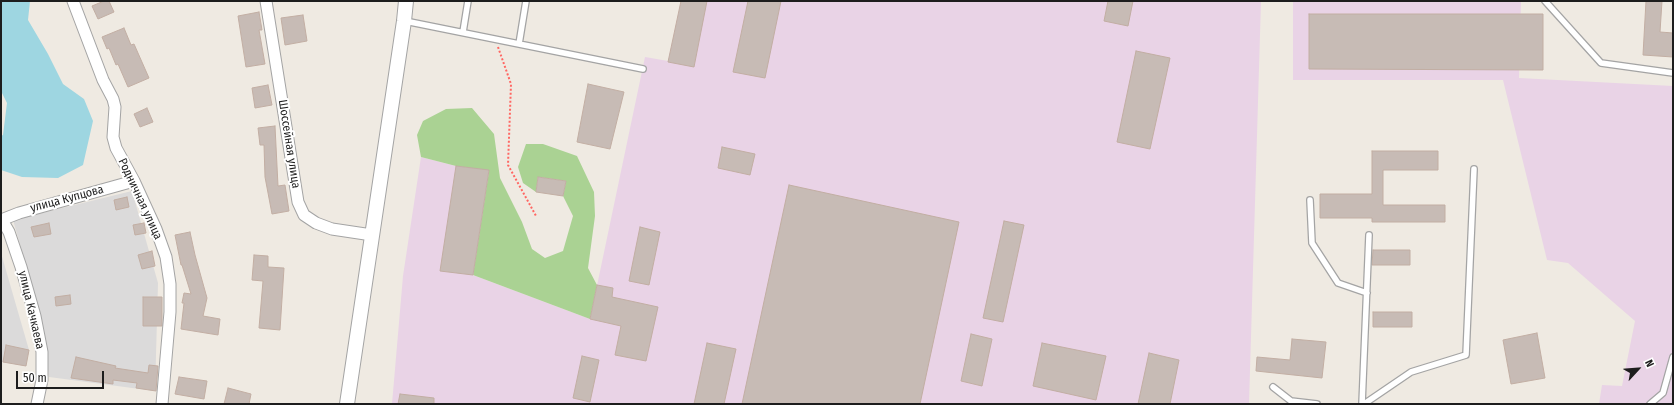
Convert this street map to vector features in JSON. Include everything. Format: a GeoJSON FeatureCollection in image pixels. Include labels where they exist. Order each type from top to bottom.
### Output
{"type":"FeatureCollection","features":[{"type":"Feature","properties":{"kind":"street","name":"Родничная улица"},"geometry":{"type":"LineString","coordinates":[[73,1],[103,80],[113,99],[115,107],[113,137],[116,148],[134,181],[156,229],[166,257],[170,284],[170,312],[162,404]]}},
{"type":"Feature","properties":{"kind":"street","name":"Шоссейная улица"},"geometry":{"type":"LineString","coordinates":[[266,1],[298,202],[304,215],[316,223],[332,229],[372,235]]}},
{"type":"Feature","properties":{"kind":"street"},"geometry":{"type":"LineString","coordinates":[[347,404],[406,1]]}},
{"type":"Feature","properties":{"kind":"street","name":"улица Купцова"},"geometry":{"type":"LineString","coordinates":[[2,220],[19,212],[134,181]]}},
{"type":"Feature","properties":{"kind":"street","name":"улица Качкаева"},"geometry":{"type":"LineString","coordinates":[[2,220],[9,232],[22,267],[35,316],[42,352],[42,380],[37,404]]}},
{"type":"Feature","properties":{"kind":"lane"},"geometry":{"type":"LineString","coordinates":[[463,32],[468,1]]}},
{"type":"Feature","properties":{"kind":"lane"},"geometry":{"type":"LineString","coordinates":[[519,44],[526,1]]}},
{"type":"Feature","properties":{"kind":"lane"},"geometry":{"type":"LineString","coordinates":[[1545,1],[1601,63],[1673,73]]}},
{"type":"Feature","properties":{"kind":"lane"},"geometry":{"type":"LineString","coordinates":[[404,20],[643,69]]}},
{"type":"Feature","properties":{"kind":"lane"},"geometry":{"type":"LineString","coordinates":[[1363,404],[1411,372],[1466,355],[1474,169]]}},
{"type":"Feature","properties":{"kind":"lane"},"geometry":{"type":"LineString","coordinates":[[1310,200],[1312,243],[1338,284],[1367,293]]}},
{"type":"Feature","properties":{"kind":"lane"},"geometry":{"type":"LineString","coordinates":[[1363,404],[1369,235]]}},
{"type":"Feature","properties":{"kind":"lane"},"geometry":{"type":"LineString","coordinates":[[1650,404],[1663,393],[1673,356]]}},
{"type":"Feature","properties":{"kind":"lane"},"geometry":{"type":"LineString","coordinates":[[1273,386],[1291,401],[1317,404]]}},
{"type":"Feature","properties":{"kind":"path"},"geometry":{"type":"LineString","coordinates":[[495,39],[511,84],[508,165],[536,216]]}},
{"type":"Feature","properties":{"kind":"shaded area"},"geometry":{"type":"Polygon","coordinates":[[[681,1],[1261,1],[1249,404],[392,404],[403,276],[421,157],[456,166],[489,170],[473,275],[590,319],[645,57],[668,61],[681,1]]]}},
{"type":"Feature","properties":{"kind":"shaded area"},"geometry":{"type":"Polygon","coordinates":[[[1293,1],[1521,1],[1519,78],[1673,86],[1673,404],[1599,404],[1602,385],[1622,386],[1635,321],[1568,263],[1547,260],[1503,80],[1293,80],[1293,1]]]}},
{"type":"Feature","properties":{"kind":"shaded area"},"geometry":{"type":"Polygon","coordinates":[[[132,191],[158,283],[155,391],[49,377],[42,321],[13,220],[132,191]]]}},
{"type":"Feature","properties":{"kind":"shaded area"},"geometry":{"type":"Polygon","coordinates":[[[1,253],[29,350],[26,366],[1,362],[1,253]]]}},
{"type":"Feature","properties":{"kind":"green space"},"geometry":{"type":"Polygon","coordinates":[[[472,108],[494,134],[500,178],[522,222],[532,249],[545,258],[563,251],[573,216],[563,196],[566,181],[538,177],[536,192],[523,183],[518,167],[526,144],[543,144],[577,156],[594,192],[595,216],[588,268],[597,285],[590,319],[473,275],[489,171],[456,166],[421,157],[417,135],[423,121],[446,109],[472,108]]]}},
{"type":"Feature","properties":{"kind":"water"},"geometry":{"type":"Polygon","coordinates":[[[1,1],[30,1],[28,20],[48,54],[63,84],[84,99],[93,121],[83,165],[58,178],[22,177],[1,170],[1,136],[3,135],[7,103],[1,91],[1,1]]]}},
{"type":"Feature","properties":{"kind":"building"},"geometry":{"type":"Polygon","coordinates":[[[104,1],[109,1],[114,12],[98,19],[92,6],[104,1]]]}},
{"type":"Feature","properties":{"kind":"building"},"geometry":{"type":"Polygon","coordinates":[[[681,1],[707,1],[694,67],[668,62],[681,1]]]}},
{"type":"Feature","properties":{"kind":"building"},"geometry":{"type":"Polygon","coordinates":[[[748,1],[781,1],[765,78],[733,72],[748,1]]]}},
{"type":"Feature","properties":{"kind":"building"},"geometry":{"type":"Polygon","coordinates":[[[1108,1],[1133,1],[1128,26],[1104,21],[1108,1]]]}},
{"type":"Feature","properties":{"kind":"building"},"geometry":{"type":"Polygon","coordinates":[[[1646,1],[1662,1],[1660,32],[1673,33],[1673,57],[1643,55],[1646,1]]]}},
{"type":"Feature","properties":{"kind":"building"},"geometry":{"type":"Polygon","coordinates":[[[259,12],[262,30],[259,30],[265,64],[246,67],[238,16],[259,12]]]}},
{"type":"Feature","properties":{"kind":"building"},"geometry":{"type":"Polygon","coordinates":[[[1309,14],[1543,14],[1543,70],[1309,69],[1309,14]]]}},
{"type":"Feature","properties":{"kind":"building"},"geometry":{"type":"Polygon","coordinates":[[[303,15],[307,41],[285,45],[281,18],[303,15]]]}},
{"type":"Feature","properties":{"kind":"building"},"geometry":{"type":"Polygon","coordinates":[[[124,28],[131,45],[134,44],[149,78],[128,87],[118,64],[116,65],[109,48],[107,49],[102,37],[124,28]]]}},
{"type":"Feature","properties":{"kind":"building"},"geometry":{"type":"Polygon","coordinates":[[[1136,51],[1170,58],[1150,149],[1117,142],[1136,51]]]}},
{"type":"Feature","properties":{"kind":"building"},"geometry":{"type":"Polygon","coordinates":[[[588,84],[624,92],[610,149],[577,142],[588,84]]]}},
{"type":"Feature","properties":{"kind":"building"},"geometry":{"type":"Polygon","coordinates":[[[268,85],[272,105],[255,108],[252,88],[268,85]]]}},
{"type":"Feature","properties":{"kind":"building"},"geometry":{"type":"Polygon","coordinates":[[[147,108],[153,122],[140,127],[134,114],[147,108]]]}},
{"type":"Feature","properties":{"kind":"building"},"geometry":{"type":"Polygon","coordinates":[[[275,126],[278,186],[285,185],[289,211],[272,214],[265,177],[264,145],[260,145],[258,128],[275,126]]]}},
{"type":"Feature","properties":{"kind":"building"},"geometry":{"type":"Polygon","coordinates":[[[722,147],[755,154],[750,175],[718,168],[722,147]]]}},
{"type":"Feature","properties":{"kind":"building"},"geometry":{"type":"Polygon","coordinates":[[[1372,151],[1438,151],[1438,170],[1383,170],[1383,205],[1445,205],[1445,222],[1372,222],[1372,218],[1320,218],[1320,194],[1372,194],[1372,151]]]}},
{"type":"Feature","properties":{"kind":"building"},"geometry":{"type":"Polygon","coordinates":[[[456,166],[489,170],[473,275],[440,271],[456,166]]]}},
{"type":"Feature","properties":{"kind":"building"},"geometry":{"type":"Polygon","coordinates":[[[538,177],[566,181],[563,196],[536,192],[538,177]]]}},
{"type":"Feature","properties":{"kind":"building"},"geometry":{"type":"Polygon","coordinates":[[[789,185],[959,222],[920,404],[742,404],[789,185]]]}},
{"type":"Feature","properties":{"kind":"building"},"geometry":{"type":"Polygon","coordinates":[[[127,197],[129,207],[116,210],[114,200],[127,197]]]}},
{"type":"Feature","properties":{"kind":"building"},"geometry":{"type":"Polygon","coordinates":[[[1004,221],[1024,225],[1003,322],[983,318],[1004,221]]]}},
{"type":"Feature","properties":{"kind":"building"},"geometry":{"type":"Polygon","coordinates":[[[49,223],[51,234],[34,237],[31,227],[49,223]]]}},
{"type":"Feature","properties":{"kind":"building"},"geometry":{"type":"Polygon","coordinates":[[[144,223],[146,233],[135,235],[133,225],[144,223]]]}},
{"type":"Feature","properties":{"kind":"building"},"geometry":{"type":"Polygon","coordinates":[[[640,227],[660,232],[649,285],[629,281],[640,227]]]}},
{"type":"Feature","properties":{"kind":"building"},"geometry":{"type":"Polygon","coordinates":[[[190,232],[207,298],[203,316],[220,319],[218,335],[181,329],[184,293],[191,294],[181,265],[175,235],[190,232]]]}},
{"type":"Feature","properties":{"kind":"building"},"geometry":{"type":"Polygon","coordinates":[[[1373,250],[1410,250],[1410,265],[1372,265],[1373,250]]]}},
{"type":"Feature","properties":{"kind":"building"},"geometry":{"type":"Polygon","coordinates":[[[152,251],[155,266],[142,269],[138,255],[152,251]]]}},
{"type":"Feature","properties":{"kind":"building"},"geometry":{"type":"Polygon","coordinates":[[[254,255],[268,256],[268,267],[284,268],[280,330],[259,328],[263,281],[252,280],[254,255]]]}},
{"type":"Feature","properties":{"kind":"building"},"geometry":{"type":"Polygon","coordinates":[[[597,285],[613,288],[612,297],[658,307],[646,361],[615,355],[621,326],[590,319],[597,285]]]}},
{"type":"Feature","properties":{"kind":"building"},"geometry":{"type":"Polygon","coordinates":[[[70,295],[71,304],[56,306],[55,297],[70,295]]]}},
{"type":"Feature","properties":{"kind":"building"},"geometry":{"type":"Polygon","coordinates":[[[143,297],[162,297],[162,326],[143,326],[143,297]]]}},
{"type":"Feature","properties":{"kind":"building"},"geometry":{"type":"Polygon","coordinates":[[[1373,312],[1412,312],[1412,327],[1373,327],[1373,312]]]}},
{"type":"Feature","properties":{"kind":"building"},"geometry":{"type":"Polygon","coordinates":[[[1537,333],[1545,378],[1511,384],[1503,340],[1537,333]]]}},
{"type":"Feature","properties":{"kind":"building"},"geometry":{"type":"Polygon","coordinates":[[[971,334],[992,339],[982,386],[961,381],[971,334]]]}},
{"type":"Feature","properties":{"kind":"building"},"geometry":{"type":"Polygon","coordinates":[[[1292,339],[1326,342],[1322,378],[1256,371],[1257,357],[1290,360],[1292,339]]]}},
{"type":"Feature","properties":{"kind":"building"},"geometry":{"type":"Polygon","coordinates":[[[707,343],[736,349],[724,404],[694,404],[707,343]]]}},
{"type":"Feature","properties":{"kind":"building"},"geometry":{"type":"Polygon","coordinates":[[[1042,343],[1106,356],[1096,400],[1033,386],[1042,343]]]}},
{"type":"Feature","properties":{"kind":"building"},"geometry":{"type":"Polygon","coordinates":[[[6,345],[29,350],[26,366],[3,362],[6,345]]]}},
{"type":"Feature","properties":{"kind":"building"},"geometry":{"type":"Polygon","coordinates":[[[1149,353],[1179,360],[1170,404],[1138,404],[1149,353]]]}},
{"type":"Feature","properties":{"kind":"building"},"geometry":{"type":"Polygon","coordinates":[[[582,356],[599,360],[590,402],[573,398],[582,356]]]}},
{"type":"Feature","properties":{"kind":"building"},"geometry":{"type":"Polygon","coordinates":[[[76,357],[116,366],[115,368],[148,373],[149,365],[158,366],[156,391],[136,388],[137,383],[113,380],[113,384],[71,378],[76,357]]]}},
{"type":"Feature","properties":{"kind":"building"},"geometry":{"type":"Polygon","coordinates":[[[179,377],[207,381],[204,399],[175,394],[179,377]]]}},
{"type":"Feature","properties":{"kind":"building"},"geometry":{"type":"Polygon","coordinates":[[[228,388],[251,394],[249,404],[224,404],[228,388]]]}},
{"type":"Feature","properties":{"kind":"building"},"geometry":{"type":"Polygon","coordinates":[[[400,394],[434,398],[434,404],[398,404],[400,394]]]}}]}
